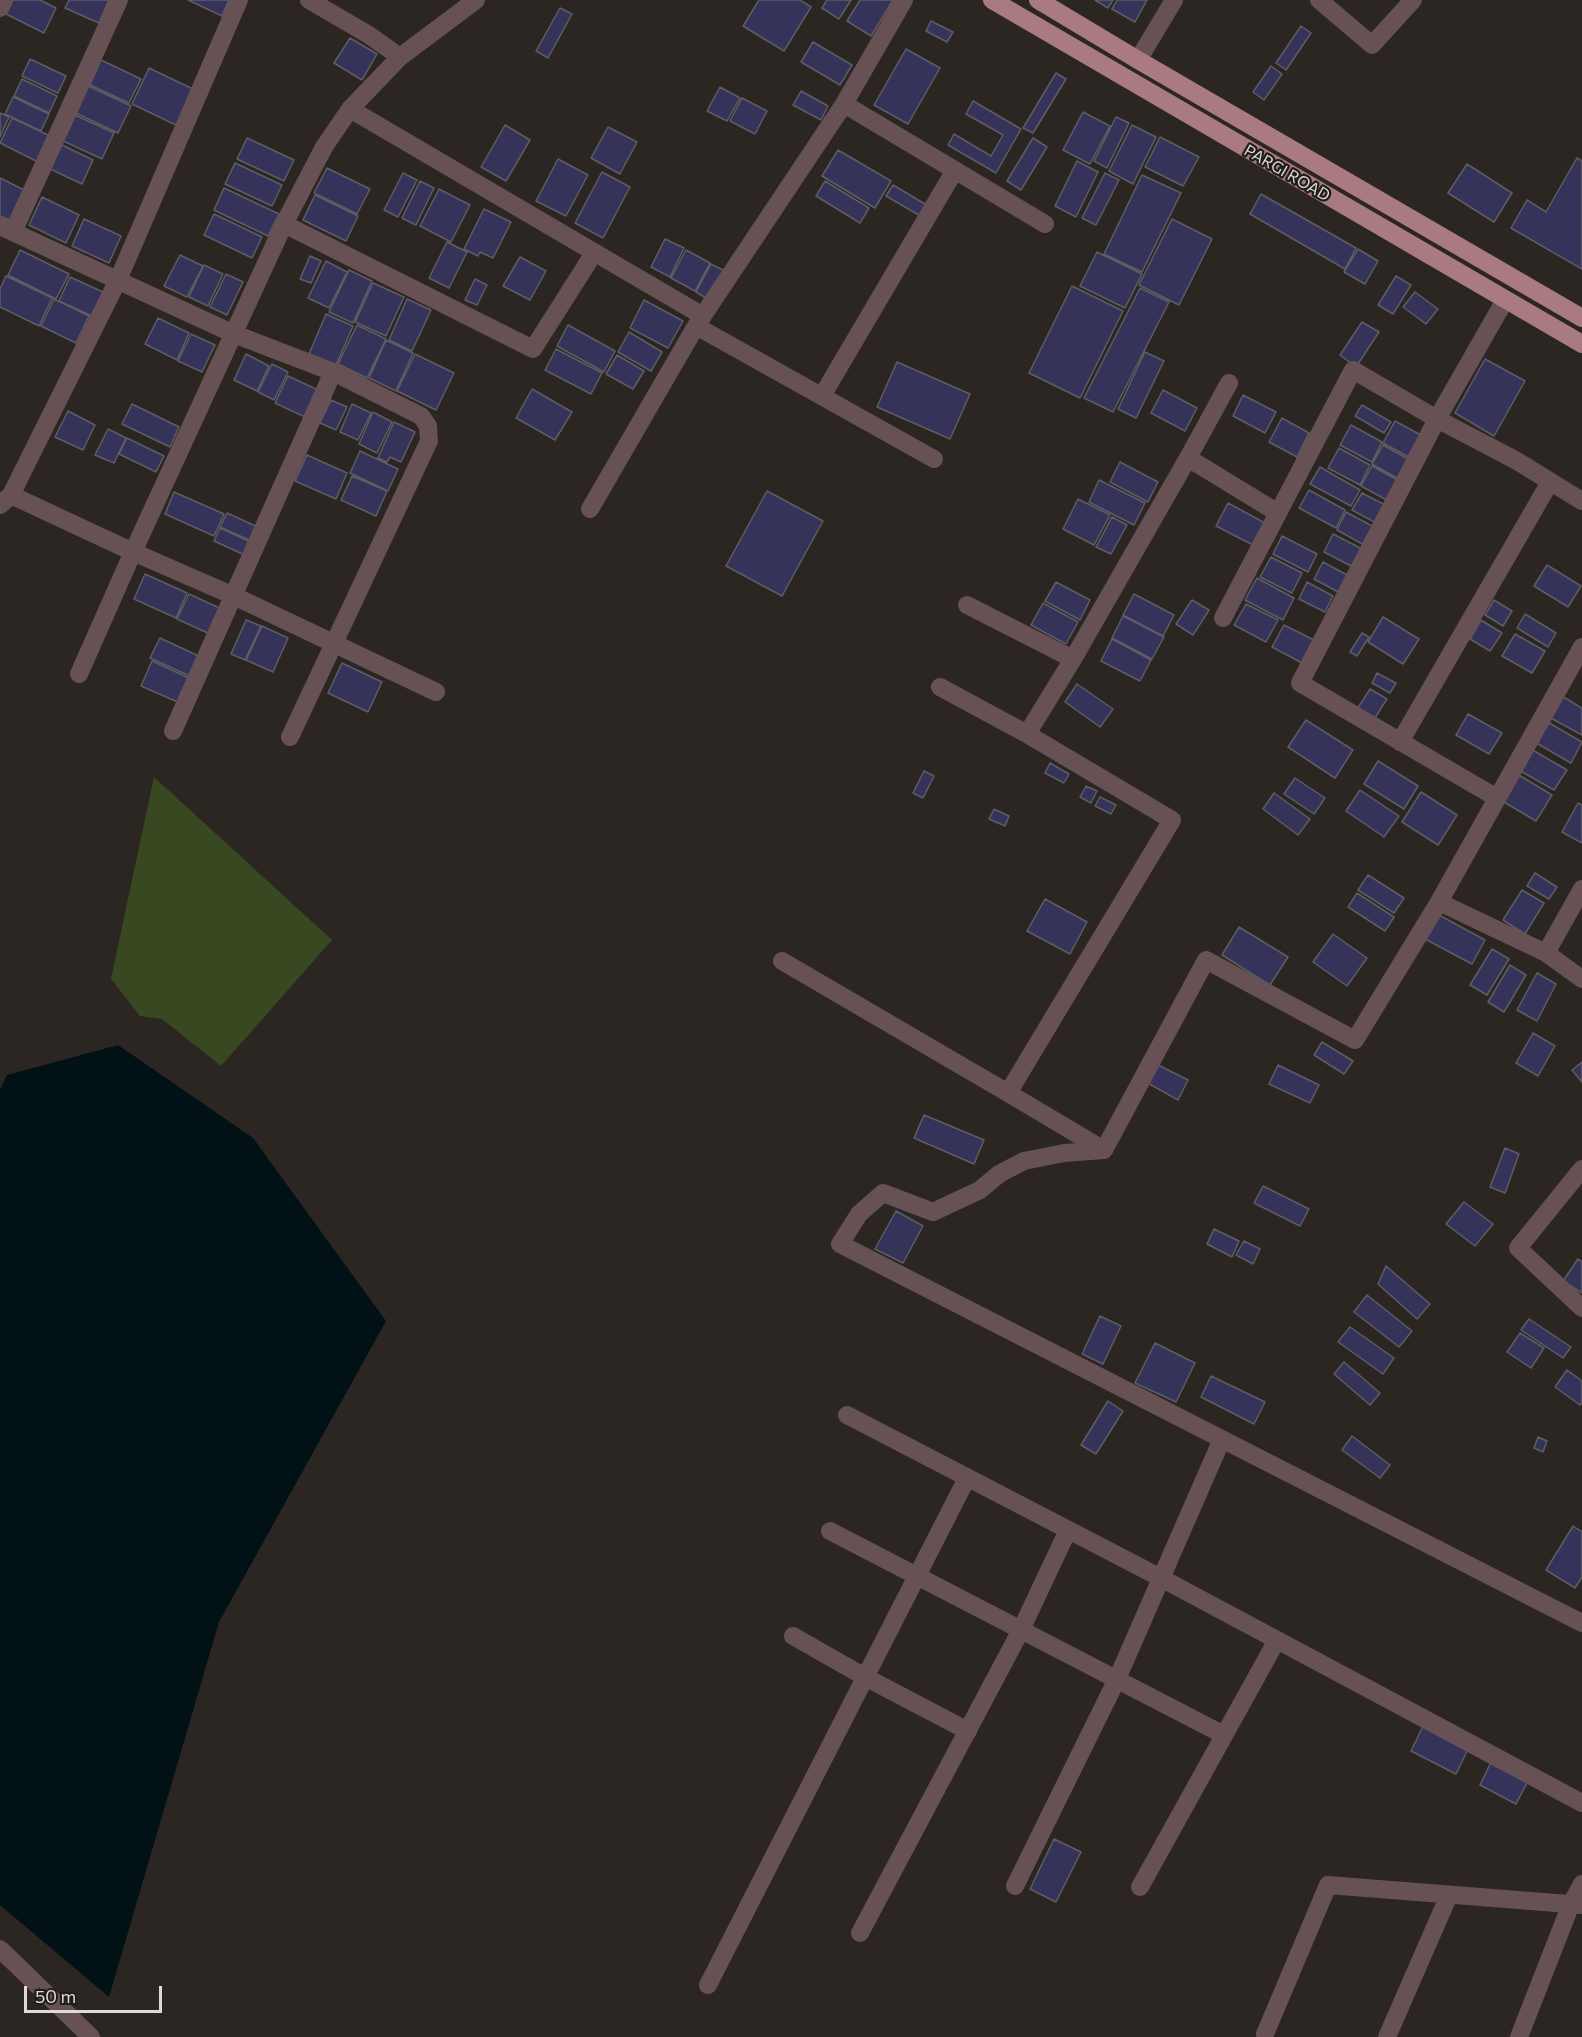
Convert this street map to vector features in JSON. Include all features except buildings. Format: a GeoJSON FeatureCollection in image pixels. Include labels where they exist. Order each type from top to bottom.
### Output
{"type":"FeatureCollection","features":[{"type":"Feature","properties":{"kind":"main road","name":"PARGI ROAD"},"geometry":{"type":"LineString","coordinates":[[992,0],[1582,344]]}},
{"type":"Feature","properties":{"kind":"main road","name":"PARGI ROAD"},"geometry":{"type":"LineString","coordinates":[[1038,0],[1582,318]]}},
{"type":"Feature","properties":{"kind":"street"},"geometry":{"type":"LineString","coordinates":[[0,8],[4,0]]}},
{"type":"Feature","properties":{"kind":"street"},"geometry":{"type":"LineString","coordinates":[[119,0],[6,229],[234,334],[333,372],[421,416],[428,426],[429,441],[290,737]]}},
{"type":"Feature","properties":{"kind":"street"},"geometry":{"type":"LineString","coordinates":[[239,0],[118,280],[6,500],[234,596],[436,692]]}},
{"type":"Feature","properties":{"kind":"street"},"geometry":{"type":"LineString","coordinates":[[309,0],[369,35],[400,57]]}},
{"type":"Feature","properties":{"kind":"street"},"geometry":{"type":"LineString","coordinates":[[79,674],[284,224],[324,147],[350,110],[400,57],[476,0]]}},
{"type":"Feature","properties":{"kind":"street"},"geometry":{"type":"LineString","coordinates":[[590,509],[700,321],[844,104],[904,0]]}},
{"type":"Feature","properties":{"kind":"street"},"geometry":{"type":"LineString","coordinates":[[1138,60],[1174,0]]}},
{"type":"Feature","properties":{"kind":"street"},"geometry":{"type":"LineString","coordinates":[[1319,0],[1372,45],[1413,0]]}},
{"type":"Feature","properties":{"kind":"street"},"geometry":{"type":"LineString","coordinates":[[844,104],[1045,224]]}},
{"type":"Feature","properties":{"kind":"street"},"geometry":{"type":"LineString","coordinates":[[350,110],[594,253],[822,396],[934,459]]}},
{"type":"Feature","properties":{"kind":"street"},"geometry":{"type":"LineString","coordinates":[[822,396],[955,170]]}},
{"type":"Feature","properties":{"kind":"street"},"geometry":{"type":"LineString","coordinates":[[284,224],[533,349],[594,253]]}},
{"type":"Feature","properties":{"kind":"street"},"geometry":{"type":"LineString","coordinates":[[1497,798],[1300,683],[1437,419],[1505,300]]}},
{"type":"Feature","properties":{"kind":"street"},"geometry":{"type":"LineString","coordinates":[[1222,618],[1353,370],[1437,419],[1517,461],[1582,501]]}},
{"type":"Feature","properties":{"kind":"street"},"geometry":{"type":"LineString","coordinates":[[173,731],[333,372]]}},
{"type":"Feature","properties":{"kind":"street"},"geometry":{"type":"LineString","coordinates":[[1028,734],[1229,383]]}},
{"type":"Feature","properties":{"kind":"street"},"geometry":{"type":"LineString","coordinates":[[1188,458],[1278,513]]}},
{"type":"Feature","properties":{"kind":"street"},"geometry":{"type":"LineString","coordinates":[[1400,742],[1550,482]]}},
{"type":"Feature","properties":{"kind":"street"},"geometry":{"type":"LineString","coordinates":[[967,605],[1073,659]]}},
{"type":"Feature","properties":{"kind":"street"},"geometry":{"type":"LineString","coordinates":[[1104,1150],[1206,960],[1355,1040],[1439,902],[1582,647]]}},
{"type":"Feature","properties":{"kind":"street"},"geometry":{"type":"LineString","coordinates":[[940,687],[1028,734],[1172,820],[1008,1093]]}},
{"type":"Feature","properties":{"kind":"street"},"geometry":{"type":"LineString","coordinates":[[1546,954],[1582,888]]}},
{"type":"Feature","properties":{"kind":"street"},"geometry":{"type":"LineString","coordinates":[[1439,902],[1546,954],[1582,979]]}},
{"type":"Feature","properties":{"kind":"street"},"geometry":{"type":"LineString","coordinates":[[782,961],[1104,1150]]}},
{"type":"Feature","properties":{"kind":"street"},"geometry":{"type":"LineString","coordinates":[[1104,1150],[1064,1153],[1024,1161],[999,1174],[980,1190],[933,1212],[883,1193],[859,1214],[840,1244],[1582,1623]]}},
{"type":"Feature","properties":{"kind":"street"},"geometry":{"type":"LineString","coordinates":[[1582,1168],[1518,1248],[1582,1308]]}},
{"type":"Feature","properties":{"kind":"street"},"geometry":{"type":"LineString","coordinates":[[847,1415],[1161,1578],[1582,1803]]}},
{"type":"Feature","properties":{"kind":"street"},"geometry":{"type":"LineString","coordinates":[[1015,1886],[1117,1679],[1221,1439]]}},
{"type":"Feature","properties":{"kind":"street"},"geometry":{"type":"LineString","coordinates":[[708,1984],[967,1478]]}},
{"type":"Feature","properties":{"kind":"street"},"geometry":{"type":"LineString","coordinates":[[860,1933],[1022,1630],[1068,1530]]}},
{"type":"Feature","properties":{"kind":"street"},"geometry":{"type":"LineString","coordinates":[[830,1531],[1224,1735]]}},
{"type":"Feature","properties":{"kind":"street"},"geometry":{"type":"LineString","coordinates":[[793,1636],[968,1731]]}},
{"type":"Feature","properties":{"kind":"street"},"geometry":{"type":"LineString","coordinates":[[1140,1887],[1277,1640]]}},
{"type":"Feature","properties":{"kind":"street"},"geometry":{"type":"LineString","coordinates":[[1519,2037],[1576,1905],[1582,1884]]}},
{"type":"Feature","properties":{"kind":"street"},"geometry":{"type":"LineString","coordinates":[[1265,2034],[1328,1885],[1576,1905]]}},
{"type":"Feature","properties":{"kind":"street"},"geometry":{"type":"LineString","coordinates":[[1387,2037],[1449,1895]]}},
{"type":"Feature","properties":{"kind":"street"},"geometry":{"type":"LineString","coordinates":[[0,1949],[91,2037]]}},
{"type":"Feature","properties":{"kind":"green space"},"geometry":{"type":"Polygon","coordinates":[[[154,777],[332,940],[221,1066],[162,1019],[140,1016],[111,979],[154,777]]]}},
{"type":"Feature","properties":{"kind":"shaded area"},"geometry":{"type":"Polygon","coordinates":[[[118,1045],[253,1138],[386,1321],[219,1622],[109,1997],[0,1905],[0,1090],[7,1075],[118,1045]]]}}]}
